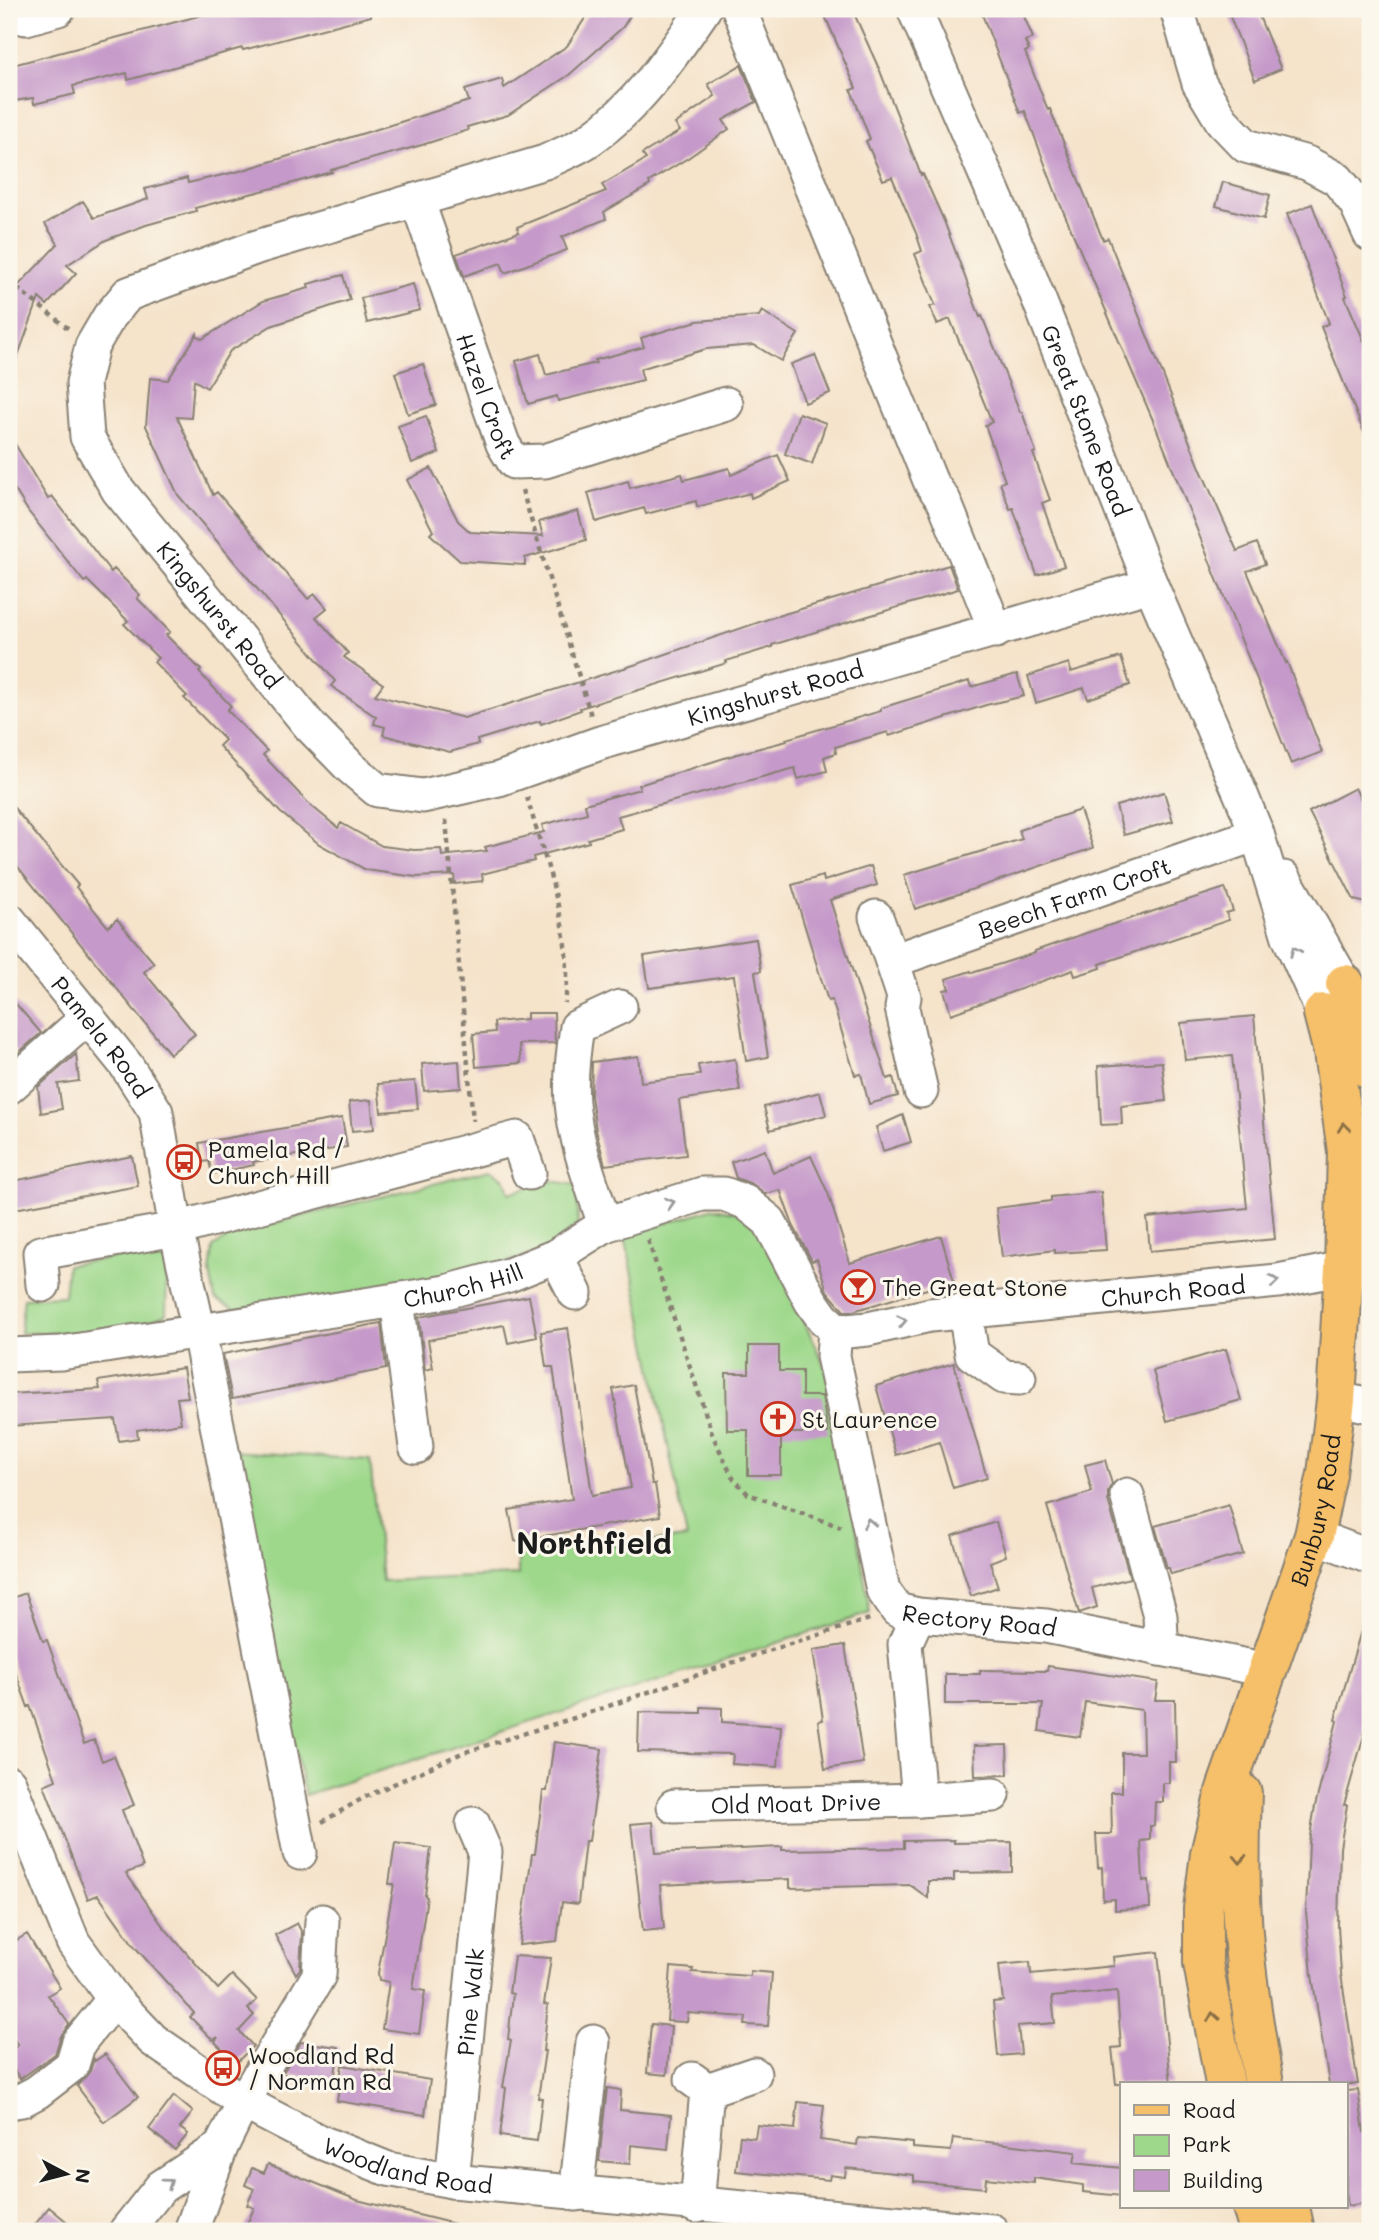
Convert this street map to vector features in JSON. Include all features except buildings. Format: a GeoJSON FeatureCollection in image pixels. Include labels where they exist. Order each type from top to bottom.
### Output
{"type":"FeatureCollection","features":[{"type":"Feature","properties":{"kind":"main road"},"geometry":{"type":"LineString","coordinates":[[1346,991],[1366,1018],[1370,1070]]}},
{"type":"Feature","properties":{"kind":"main road"},"geometry":{"type":"LineString","coordinates":[[1344,1268],[1347,1151],[1333,1052],[1346,991]]}},
{"type":"Feature","properties":{"kind":"main road"},"geometry":{"type":"LineString","coordinates":[[1344,1268],[1370,1150]]}},
{"type":"Feature","properties":{"kind":"main road","name":"Bunbury Road"},"geometry":{"type":"LineString","coordinates":[[1224,2082],[1203,1963],[1203,1909],[1210,1854],[1225,1792],[1290,1610],[1314,1536],[1327,1474],[1353,1402],[1344,1268]]}},
{"type":"Feature","properties":{"kind":"main road","name":"Bunbury Road"},"geometry":{"type":"LineString","coordinates":[[1244,1742],[1240,1846],[1243,1943],[1252,2015],[1265,2082]]}},
{"type":"Feature","properties":{"kind":"main road"},"geometry":{"type":"LineString","coordinates":[[1252,2208],[1259,2231]]}},
{"type":"Feature","properties":{"kind":"main road"},"geometry":{"type":"LineString","coordinates":[[1290,2208],[1295,2231]]}},
{"type":"Feature","properties":{"kind":"street"},"geometry":{"type":"LineString","coordinates":[[9,14],[26,18],[58,9]]}},
{"type":"Feature","properties":{"kind":"street","name":"Kingshurst Road"},"geometry":{"type":"LineString","coordinates":[[704,9],[662,69],[624,112],[588,141],[545,162],[257,247],[128,294],[109,317],[93,346],[83,383],[87,437],[118,490],[310,726],[351,768],[377,789],[423,796],[499,779],[600,743],[1151,585]]}},
{"type":"Feature","properties":{"kind":"street"},"geometry":{"type":"LineString","coordinates":[[739,9],[931,484],[944,501],[996,631]]}},
{"type":"Feature","properties":{"kind":"street","name":"Great Stone Road"},"geometry":{"type":"LineString","coordinates":[[914,9],[1030,277],[1151,585],[1257,834],[1346,991]]}},
{"type":"Feature","properties":{"kind":"street"},"geometry":{"type":"LineString","coordinates":[[1177,9],[1199,83],[1222,121],[1246,146],[1307,163],[1337,179],[1363,200],[1370,234]]}},
{"type":"Feature","properties":{"kind":"street","name":"Hazel Croft"},"geometry":{"type":"LineString","coordinates":[[417,201],[503,444],[514,462],[545,461],[726,404]]}},
{"type":"Feature","properties":{"kind":"street","name":"Beech Farm Croft"},"geometry":{"type":"LineString","coordinates":[[892,961],[1257,834]]}},
{"type":"Feature","properties":{"kind":"street"},"geometry":{"type":"LineString","coordinates":[[876,917],[904,997],[902,1008],[921,1091]]}},
{"type":"Feature","properties":{"kind":"street","name":"Pamela Road"},"geometry":{"type":"LineString","coordinates":[[9,920],[126,1065],[156,1112],[176,1229],[199,1332],[300,1853]]}},
{"type":"Feature","properties":{"kind":"street"},"geometry":{"type":"LineString","coordinates":[[606,1225],[584,1163],[572,1104],[572,1062],[577,1027],[620,1007]]}},
{"type":"Feature","properties":{"kind":"street"},"geometry":{"type":"LineString","coordinates":[[9,1087],[88,1017]]}},
{"type":"Feature","properties":{"kind":"street"},"geometry":{"type":"LineString","coordinates":[[43,1285],[40,1253],[176,1229],[517,1138],[529,1173]]}},
{"type":"Feature","properties":{"kind":"street","name":"Church Hill"},"geometry":{"type":"LineString","coordinates":[[9,1356],[61,1353],[446,1292],[509,1275],[556,1256],[606,1225],[702,1194],[724,1194],[745,1202],[769,1221],[811,1301],[835,1329]]}},
{"type":"Feature","properties":{"kind":"street"},"geometry":{"type":"LineString","coordinates":[[556,1256],[575,1293]]}},
{"type":"Feature","properties":{"kind":"street","name":"Church Road"},"geometry":{"type":"LineString","coordinates":[[835,1329],[847,1331],[868,1328],[930,1315],[1278,1281],[1344,1268]]}},
{"type":"Feature","properties":{"kind":"street"},"geometry":{"type":"LineString","coordinates":[[397,1300],[416,1447]]}},
{"type":"Feature","properties":{"kind":"street"},"geometry":{"type":"LineString","coordinates":[[965,1312],[972,1354],[1004,1377],[1019,1378]]}},
{"type":"Feature","properties":{"kind":"street","name":"Rectory Road"},"geometry":{"type":"LineString","coordinates":[[835,1329],[833,1356],[872,1538],[899,1605],[1046,1626],[1267,1670]]}},
{"type":"Feature","properties":{"kind":"street"},"geometry":{"type":"LineString","coordinates":[[1127,1495],[1160,1616],[1159,1649]]}},
{"type":"Feature","properties":{"kind":"street"},"geometry":{"type":"LineString","coordinates":[[1314,1536],[1370,1557]]}},
{"type":"Feature","properties":{"kind":"street"},"geometry":{"type":"LineString","coordinates":[[899,1605],[919,1800]]}},
{"type":"Feature","properties":{"kind":"street","name":"Woodland Road"},"geometry":{"type":"LineString","coordinates":[[9,1783],[72,1942],[114,1999],[152,2040],[243,2102],[318,2141],[388,2169],[452,2181],[697,2206],[992,2231]]}},
{"type":"Feature","properties":{"kind":"street","name":"Old Moat Drive"},"geometry":{"type":"LineString","coordinates":[[674,1806],[919,1800],[993,1795]]}},
{"type":"Feature","properties":{"kind":"street","name":"Pine Walk"},"geometry":{"type":"LineString","coordinates":[[452,2181],[485,1852],[473,1824]]}},
{"type":"Feature","properties":{"kind":"street"},"geometry":{"type":"LineString","coordinates":[[191,2231],[221,2147],[243,2102],[320,1975],[322,1922],[306,1930]]}},
{"type":"Feature","properties":{"kind":"street"},"geometry":{"type":"LineString","coordinates":[[9,2102],[22,2100],[37,2092],[72,2065],[79,2042],[114,1999]]}},
{"type":"Feature","properties":{"kind":"street"},"geometry":{"type":"LineString","coordinates":[[576,2193],[593,2042]]}},
{"type":"Feature","properties":{"kind":"street"},"geometry":{"type":"LineString","coordinates":[[697,2206],[707,2085],[754,2074]]}},
{"type":"Feature","properties":{"kind":"street"},"geometry":{"type":"LineString","coordinates":[[125,2231],[161,2187],[221,2147]]}},
{"type":"Feature","properties":{"kind":"path"},"geometry":{"type":"LineString","coordinates":[[9,282],[93,346]]}},
{"type":"Feature","properties":{"kind":"path"},"geometry":{"type":"LineString","coordinates":[[514,462],[600,743]]}},
{"type":"Feature","properties":{"kind":"path"},"geometry":{"type":"LineString","coordinates":[[520,772],[566,947],[568,985],[562,1027],[577,1027]]}},
{"type":"Feature","properties":{"kind":"path"},"geometry":{"type":"LineString","coordinates":[[443,792],[475,1150]]}},
{"type":"Feature","properties":{"kind":"path"},"geometry":{"type":"LineString","coordinates":[[645,1230],[713,1436],[733,1478],[748,1494],[872,1538]]}},
{"type":"Feature","properties":{"kind":"path"},"geometry":{"type":"LineString","coordinates":[[300,1853],[324,1819],[365,1797],[462,1753],[577,1717],[899,1605]]}},
{"type":"Feature","properties":{"kind":"green space"},"geometry":{"type":"Polygon","coordinates":[[[490,1170],[505,1179],[509,1193],[552,1181],[577,1185],[578,1224],[550,1248],[453,1280],[243,1313],[215,1299],[210,1273],[213,1247],[237,1232],[490,1170]]]}},
{"type":"Feature","properties":{"kind":"green space"},"geometry":{"type":"Polygon","coordinates":[[[714,1208],[740,1213],[764,1234],[826,1369],[838,1410],[870,1613],[305,1795],[231,1451],[370,1460],[382,1581],[518,1575],[518,1555],[687,1538],[625,1236],[714,1208]]]}},
{"type":"Feature","properties":{"kind":"green space"},"geometry":{"type":"Polygon","coordinates":[[[153,1252],[167,1263],[166,1314],[126,1333],[20,1333],[24,1298],[64,1296],[67,1265],[153,1252]]]}},
{"type":"Feature","properties":{"kind":"place","name":"Pamela Rd / Church Hill"},"geometry":{"type":"Point","coordinates":[184,1162]}},
{"type":"Feature","properties":{"kind":"place","name":"The Great Stone"},"geometry":{"type":"Point","coordinates":[858,1287]}},
{"type":"Feature","properties":{"kind":"place","name":"St Laurence"},"geometry":{"type":"Point","coordinates":[778,1419]}},
{"type":"Feature","properties":{"kind":"place","name":"Woodland Rd / Norman Rd"},"geometry":{"type":"Point","coordinates":[223,2068]}},
{"type":"Feature","properties":{"kind":"district","name":"Northfield"},"geometry":{"type":"Point","coordinates":[594,1542]}}]}
